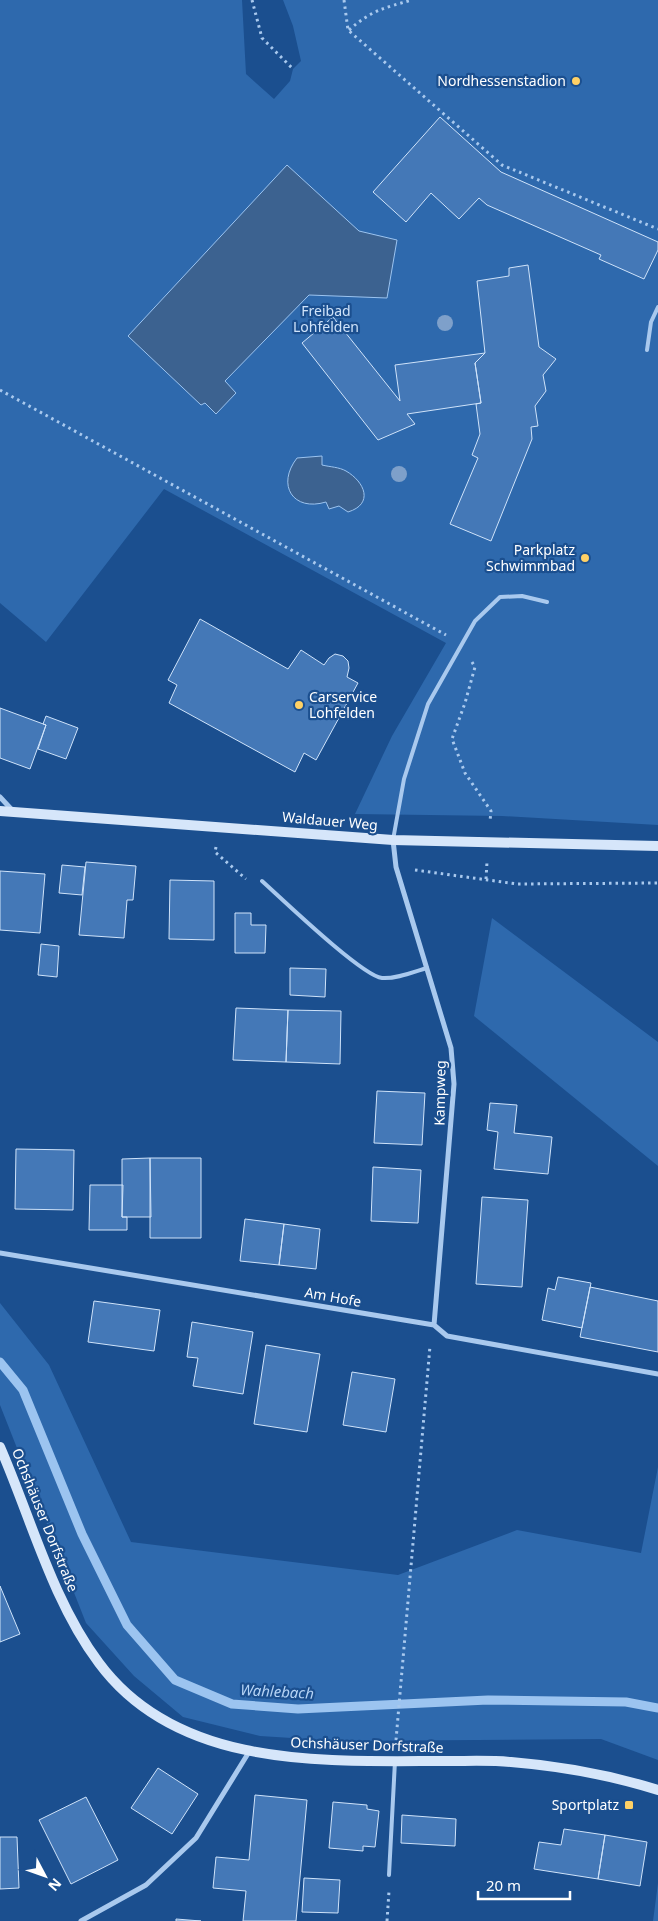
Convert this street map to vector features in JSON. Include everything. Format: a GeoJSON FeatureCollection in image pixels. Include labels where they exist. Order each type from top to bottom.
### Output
{"type":"FeatureCollection","features":[{"type":"Feature","properties":{"kind":"main road","name":"Waldauer Weg"},"geometry":{"type":"LineString","coordinates":[[0,810],[393,840],[658,846]]}},
{"type":"Feature","properties":{"kind":"main road","name":"Ochshäuser Dorfstraße"},"geometry":{"type":"LineString","coordinates":[[0,1447],[58,1591],[82,1639],[128,1697],[168,1723],[207,1740],[249,1752],[307,1759],[510,1761],[569,1768],[629,1781],[658,1790]]}},
{"type":"Feature","properties":{"kind":"street"},"geometry":{"type":"LineString","coordinates":[[0,797],[14,812]]}},
{"type":"Feature","properties":{"kind":"street","name":"Kampweg"},"geometry":{"type":"LineString","coordinates":[[393,840],[396,867],[451,1048],[454,1084],[434,1325]]}},
{"type":"Feature","properties":{"kind":"street","name":"Am Hofe"},"geometry":{"type":"LineString","coordinates":[[0,1253],[434,1325],[447,1336],[658,1374]]}},
{"type":"Feature","properties":{"kind":"street"},"geometry":{"type":"LineString","coordinates":[[81,1921],[146,1884],[196,1838],[249,1752]]}},
{"type":"Feature","properties":{"kind":"lane"},"geometry":{"type":"LineString","coordinates":[[647,350],[651,322],[658,307]]}},
{"type":"Feature","properties":{"kind":"lane"},"geometry":{"type":"LineString","coordinates":[[393,840],[404,779],[428,704],[475,621],[500,597],[522,596],[547,602]]}},
{"type":"Feature","properties":{"kind":"lane"},"geometry":{"type":"LineString","coordinates":[[262,881],[358,966],[380,978],[398,976],[427,968]]}},
{"type":"Feature","properties":{"kind":"lane"},"geometry":{"type":"LineString","coordinates":[[389,1875],[395,1761]]}},
{"type":"Feature","properties":{"kind":"path"},"geometry":{"type":"LineString","coordinates":[[252,0],[262,38],[293,69]]}},
{"type":"Feature","properties":{"kind":"path"},"geometry":{"type":"LineString","coordinates":[[344,0],[348,30],[502,165],[658,229]]}},
{"type":"Feature","properties":{"kind":"path"},"geometry":{"type":"LineString","coordinates":[[348,30],[364,17],[376,11],[412,0]]}},
{"type":"Feature","properties":{"kind":"path"},"geometry":{"type":"LineString","coordinates":[[0,390],[462,644],[475,667],[452,739],[465,773],[491,811],[486,879]]}},
{"type":"Feature","properties":{"kind":"path"},"geometry":{"type":"LineString","coordinates":[[217,826],[215,852],[245,879],[262,881]]}},
{"type":"Feature","properties":{"kind":"path"},"geometry":{"type":"LineString","coordinates":[[396,867],[517,884],[658,883]]}},
{"type":"Feature","properties":{"kind":"path"},"geometry":{"type":"LineString","coordinates":[[397,1732],[430,1347],[434,1325]]}},
{"type":"Feature","properties":{"kind":"path"},"geometry":{"type":"LineString","coordinates":[[387,1921],[389,1875]]}},
{"type":"Feature","properties":{"kind":"green space","name":"Freibad Lohfelden"},"geometry":{"type":"Polygon","coordinates":[[[0,0],[242,0],[246,74],[274,99],[290,81],[293,69],[301,61],[293,26],[283,0],[658,0],[658,825],[502,816],[355,814],[392,736],[446,643],[164,489],[46,642],[0,603],[0,0]]]}},
{"type":"Feature","properties":{"kind":"green space"},"geometry":{"type":"Polygon","coordinates":[[[492,918],[658,1042],[658,1166],[474,1016],[492,918]]]}},
{"type":"Feature","properties":{"kind":"green space"},"geometry":{"type":"Polygon","coordinates":[[[0,1303],[49,1365],[131,1542],[398,1575],[517,1530],[641,1553],[658,1467],[658,1760],[601,1739],[339,1741],[260,1736],[183,1717],[134,1676],[86,1623],[0,1405],[0,1303]]]}},
{"type":"Feature","properties":{"kind":"green space"},"geometry":{"type":"Polygon","coordinates":[[[658,1883],[658,1921],[653,1921],[658,1883]]]}},
{"type":"Feature","properties":{"kind":"shaded area"},"geometry":{"type":"Polygon","coordinates":[[[287,165],[359,231],[397,240],[387,298],[309,295],[225,381],[236,393],[216,414],[205,403],[201,405],[128,336],[287,165]]]}},
{"type":"Feature","properties":{"kind":"shaded area"},"geometry":{"type":"Polygon","coordinates":[[[322,456],[322,465],[346,471],[362,487],[364,498],[356,508],[348,512],[339,506],[329,509],[326,502],[305,503],[297,500],[291,494],[288,478],[297,458],[322,456]]]}},
{"type":"Feature","properties":{"kind":"building"},"geometry":{"type":"Polygon","coordinates":[[[440,117],[501,172],[658,242],[658,250],[644,279],[599,259],[601,255],[487,205],[479,198],[459,219],[431,193],[406,222],[373,192],[440,117]]]}},
{"type":"Feature","properties":{"kind":"building"},"geometry":{"type":"Polygon","coordinates":[[[528,265],[539,347],[556,359],[543,375],[546,391],[535,406],[538,426],[531,427],[532,439],[491,541],[450,524],[478,458],[472,455],[480,434],[476,404],[481,403],[475,363],[485,353],[477,281],[509,276],[509,268],[528,265]]]}},
{"type":"Feature","properties":{"kind":"building"},"geometry":{"type":"Polygon","coordinates":[[[333,317],[400,401],[395,365],[485,353],[475,363],[481,403],[407,414],[415,424],[378,440],[302,343],[333,317]]]}},
{"type":"Feature","properties":{"kind":"building"},"geometry":{"type":"Polygon","coordinates":[[[200,619],[288,669],[301,650],[324,665],[335,654],[343,656],[348,661],[347,677],[358,683],[316,760],[304,753],[295,772],[169,703],[177,685],[168,680],[200,619]]]}},
{"type":"Feature","properties":{"kind":"building"},"geometry":{"type":"Polygon","coordinates":[[[0,708],[46,725],[30,769],[0,758],[0,708]]]}},
{"type":"Feature","properties":{"kind":"building"},"geometry":{"type":"Polygon","coordinates":[[[46,716],[78,728],[66,759],[38,749],[46,725],[43,724],[46,716]]]}},
{"type":"Feature","properties":{"kind":"building"},"geometry":{"type":"Polygon","coordinates":[[[86,862],[136,866],[133,900],[127,900],[124,938],[79,935],[86,862]]]}},
{"type":"Feature","properties":{"kind":"building"},"geometry":{"type":"Polygon","coordinates":[[[62,865],[85,867],[82,895],[59,893],[62,865]]]}},
{"type":"Feature","properties":{"kind":"building"},"geometry":{"type":"Polygon","coordinates":[[[0,871],[45,874],[40,933],[0,930],[0,871]]]}},
{"type":"Feature","properties":{"kind":"building"},"geometry":{"type":"Polygon","coordinates":[[[170,880],[214,881],[214,940],[169,939],[170,880]]]}},
{"type":"Feature","properties":{"kind":"building"},"geometry":{"type":"Polygon","coordinates":[[[235,913],[251,913],[251,925],[266,925],[265,953],[235,953],[235,913]]]}},
{"type":"Feature","properties":{"kind":"building"},"geometry":{"type":"Polygon","coordinates":[[[41,944],[59,946],[57,977],[38,975],[41,944]]]}},
{"type":"Feature","properties":{"kind":"building"},"geometry":{"type":"Polygon","coordinates":[[[290,968],[326,969],[325,997],[290,995],[290,968]]]}},
{"type":"Feature","properties":{"kind":"building"},"geometry":{"type":"Polygon","coordinates":[[[236,1008],[288,1010],[286,1062],[233,1060],[236,1008]]]}},
{"type":"Feature","properties":{"kind":"building"},"geometry":{"type":"Polygon","coordinates":[[[288,1010],[341,1011],[340,1064],[286,1062],[288,1010]]]}},
{"type":"Feature","properties":{"kind":"building"},"geometry":{"type":"Polygon","coordinates":[[[377,1091],[425,1093],[422,1145],[374,1143],[377,1091]]]}},
{"type":"Feature","properties":{"kind":"building"},"geometry":{"type":"Polygon","coordinates":[[[490,1103],[517,1105],[514,1133],[552,1137],[548,1174],[494,1169],[498,1132],[487,1130],[490,1103]]]}},
{"type":"Feature","properties":{"kind":"building"},"geometry":{"type":"Polygon","coordinates":[[[16,1149],[74,1150],[73,1210],[15,1209],[16,1149]]]}},
{"type":"Feature","properties":{"kind":"building"},"geometry":{"type":"Polygon","coordinates":[[[150,1158],[201,1158],[201,1238],[150,1238],[150,1158]]]}},
{"type":"Feature","properties":{"kind":"building"},"geometry":{"type":"Polygon","coordinates":[[[150,1158],[151,1217],[122,1217],[122,1159],[150,1158]]]}},
{"type":"Feature","properties":{"kind":"building"},"geometry":{"type":"Polygon","coordinates":[[[373,1167],[421,1170],[418,1223],[371,1221],[373,1167]]]}},
{"type":"Feature","properties":{"kind":"building"},"geometry":{"type":"Polygon","coordinates":[[[90,1185],[123,1185],[122,1217],[127,1217],[127,1230],[89,1230],[90,1185]]]}},
{"type":"Feature","properties":{"kind":"building"},"geometry":{"type":"Polygon","coordinates":[[[482,1197],[528,1200],[522,1287],[476,1284],[482,1197]]]}},
{"type":"Feature","properties":{"kind":"building"},"geometry":{"type":"Polygon","coordinates":[[[245,1219],[284,1224],[279,1265],[240,1261],[245,1219]]]}},
{"type":"Feature","properties":{"kind":"building"},"geometry":{"type":"Polygon","coordinates":[[[284,1224],[320,1229],[316,1269],[279,1265],[284,1224]]]}},
{"type":"Feature","properties":{"kind":"building"},"geometry":{"type":"Polygon","coordinates":[[[558,1277],[591,1283],[582,1328],[542,1320],[548,1288],[555,1290],[558,1277]]]}},
{"type":"Feature","properties":{"kind":"building"},"geometry":{"type":"Polygon","coordinates":[[[590,1287],[658,1301],[658,1352],[580,1337],[590,1287]]]}},
{"type":"Feature","properties":{"kind":"building"},"geometry":{"type":"Polygon","coordinates":[[[94,1301],[160,1310],[154,1351],[88,1342],[94,1301]]]}},
{"type":"Feature","properties":{"kind":"building"},"geometry":{"type":"Polygon","coordinates":[[[192,1322],[253,1332],[243,1394],[193,1386],[198,1358],[187,1357],[192,1322]]]}},
{"type":"Feature","properties":{"kind":"building"},"geometry":{"type":"Polygon","coordinates":[[[266,1345],[320,1354],[307,1432],[254,1424],[266,1345]]]}},
{"type":"Feature","properties":{"kind":"building"},"geometry":{"type":"Polygon","coordinates":[[[352,1372],[395,1379],[386,1432],[343,1425],[352,1372]]]}},
{"type":"Feature","properties":{"kind":"building"},"geometry":{"type":"Polygon","coordinates":[[[0,1586],[20,1634],[0,1642],[0,1586]]]}},
{"type":"Feature","properties":{"kind":"building"},"geometry":{"type":"Polygon","coordinates":[[[158,1768],[198,1794],[172,1834],[131,1808],[158,1768]]]}},
{"type":"Feature","properties":{"kind":"building"},"geometry":{"type":"Polygon","coordinates":[[[255,1795],[307,1800],[296,1921],[243,1921],[246,1891],[213,1888],[216,1857],[249,1860],[255,1795]]]}},
{"type":"Feature","properties":{"kind":"building"},"geometry":{"type":"Polygon","coordinates":[[[86,1797],[118,1860],[71,1884],[39,1820],[86,1797]]]}},
{"type":"Feature","properties":{"kind":"building"},"geometry":{"type":"Polygon","coordinates":[[[333,1802],[367,1805],[367,1809],[379,1811],[375,1847],[363,1846],[363,1851],[329,1848],[333,1802]]]}},
{"type":"Feature","properties":{"kind":"building"},"geometry":{"type":"Polygon","coordinates":[[[402,1815],[456,1819],[455,1846],[401,1843],[402,1815]]]}},
{"type":"Feature","properties":{"kind":"building"},"geometry":{"type":"Polygon","coordinates":[[[564,1829],[605,1835],[598,1879],[534,1869],[539,1842],[561,1845],[564,1829]]]}},
{"type":"Feature","properties":{"kind":"building"},"geometry":{"type":"Polygon","coordinates":[[[605,1835],[647,1842],[640,1886],[598,1879],[605,1835]]]}},
{"type":"Feature","properties":{"kind":"building"},"geometry":{"type":"Polygon","coordinates":[[[0,1837],[17,1837],[19,1888],[0,1889],[0,1837]]]}},
{"type":"Feature","properties":{"kind":"building"},"geometry":{"type":"Polygon","coordinates":[[[304,1878],[340,1880],[338,1913],[302,1912],[304,1878]]]}},
{"type":"Feature","properties":{"kind":"building"},"geometry":{"type":"Polygon","coordinates":[[[176,1919],[201,1921],[176,1921],[176,1919]]]}},
{"type":"Feature","properties":{"kind":"waterway","name":"Wahlebach"},"geometry":{"type":"LineString","coordinates":[[0,1362],[23,1390],[82,1534],[127,1625],[175,1680],[232,1704],[298,1709],[488,1700],[626,1702],[658,1708]]}},
{"type":"Feature","properties":{"kind":"place","name":"Nordhessenstadion"},"geometry":{"type":"Point","coordinates":[576,81]}},
{"type":"Feature","properties":{"kind":"place","name":"Parkplatz Schwimmbad"},"geometry":{"type":"Point","coordinates":[585,558]}},
{"type":"Feature","properties":{"kind":"place","name":"Carservice Lohfelden"},"geometry":{"type":"Point","coordinates":[299,705]}},
{"type":"Feature","properties":{"kind":"place","name":"Sportplatz"},"geometry":{"type":"Point","coordinates":[629,1805]}}]}
